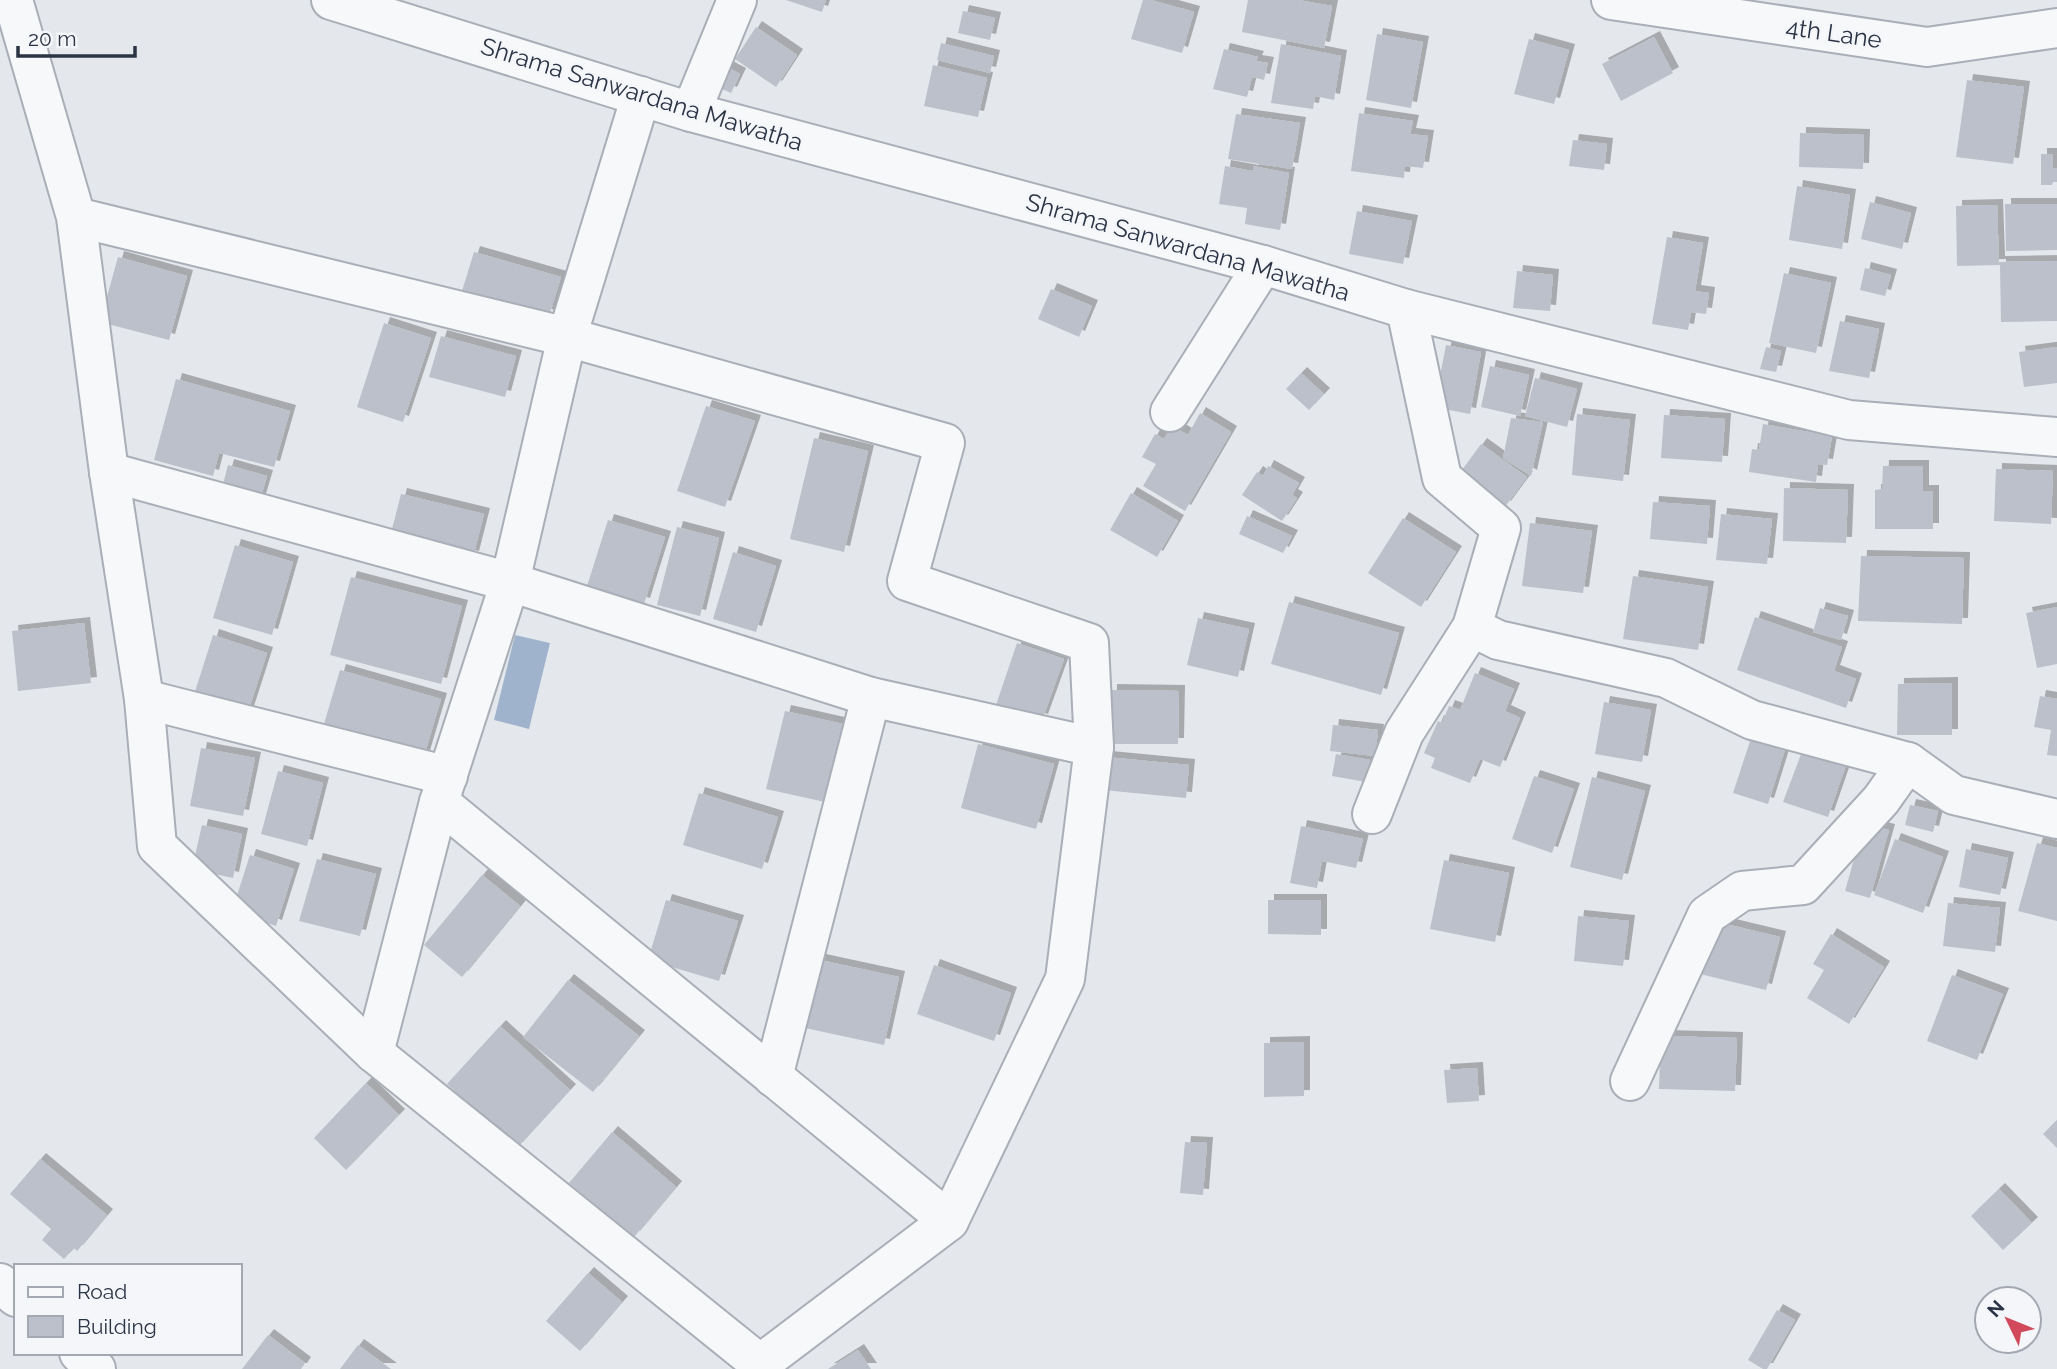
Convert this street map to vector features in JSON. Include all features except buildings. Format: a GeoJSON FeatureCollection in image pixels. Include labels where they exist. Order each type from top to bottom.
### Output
{"type":"FeatureCollection","features":[{"type":"Feature","properties":{"kind":"street"},"geometry":{"type":"LineString","coordinates":[[13,0],[76,217],[109,472],[144,699],[157,846],[374,1053],[760,1364],[949,1222],[1065,979],[1094,747],[1089,643],[907,581],[945,443],[567,337],[76,217]]}},
{"type":"Feature","properties":{"kind":"street","name":"Shrama Sanwardana Mawatha"},"geometry":{"type":"LineString","coordinates":[[331,0],[691,112],[1263,265],[1406,309],[1849,420],[2057,437]]}},
{"type":"Feature","properties":{"kind":"street"},"geometry":{"type":"LineString","coordinates":[[691,112],[737,0]]}},
{"type":"Feature","properties":{"kind":"street","name":"4th Lane"},"geometry":{"type":"LineString","coordinates":[[1611,0],[1927,47],[2057,28]]}},
{"type":"Feature","properties":{"kind":"street"},"geometry":{"type":"LineString","coordinates":[[374,1053],[443,789],[510,582],[567,337],[640,96]]}},
{"type":"Feature","properties":{"kind":"street"},"geometry":{"type":"LineString","coordinates":[[1170,412],[1263,265]]}},
{"type":"Feature","properties":{"kind":"street"},"geometry":{"type":"LineString","coordinates":[[1372,814],[1404,733],[1472,627],[1501,528],[1442,478],[1406,309]]}},
{"type":"Feature","properties":{"kind":"street"},"geometry":{"type":"LineString","coordinates":[[109,472],[510,582],[871,697],[1094,747]]}},
{"type":"Feature","properties":{"kind":"street"},"geometry":{"type":"LineString","coordinates":[[1472,627],[1498,640],[1666,678],[1752,720],[1908,762],[1954,795],[2057,819]]}},
{"type":"Feature","properties":{"kind":"street"},"geometry":{"type":"LineString","coordinates":[[773,1077],[871,697]]}},
{"type":"Feature","properties":{"kind":"street"},"geometry":{"type":"LineString","coordinates":[[144,699],[443,789],[773,1077],[949,1222]]}},
{"type":"Feature","properties":{"kind":"street"},"geometry":{"type":"LineString","coordinates":[[1630,1081],[1707,915],[1741,891],[1803,886],[1881,800],[1908,762]]}},
{"type":"Feature","properties":{"kind":"street"},"geometry":{"type":"LineString","coordinates":[[0,1283],[14,1295]]}},
{"type":"Feature","properties":{"kind":"street"},"geometry":{"type":"LineString","coordinates":[[81,1355],[96,1369]]}},
{"type":"Feature","properties":{"kind":"water"},"geometry":{"type":"Polygon","coordinates":[[[515,635],[550,643],[529,729],[494,720],[515,635]]]}}]}
